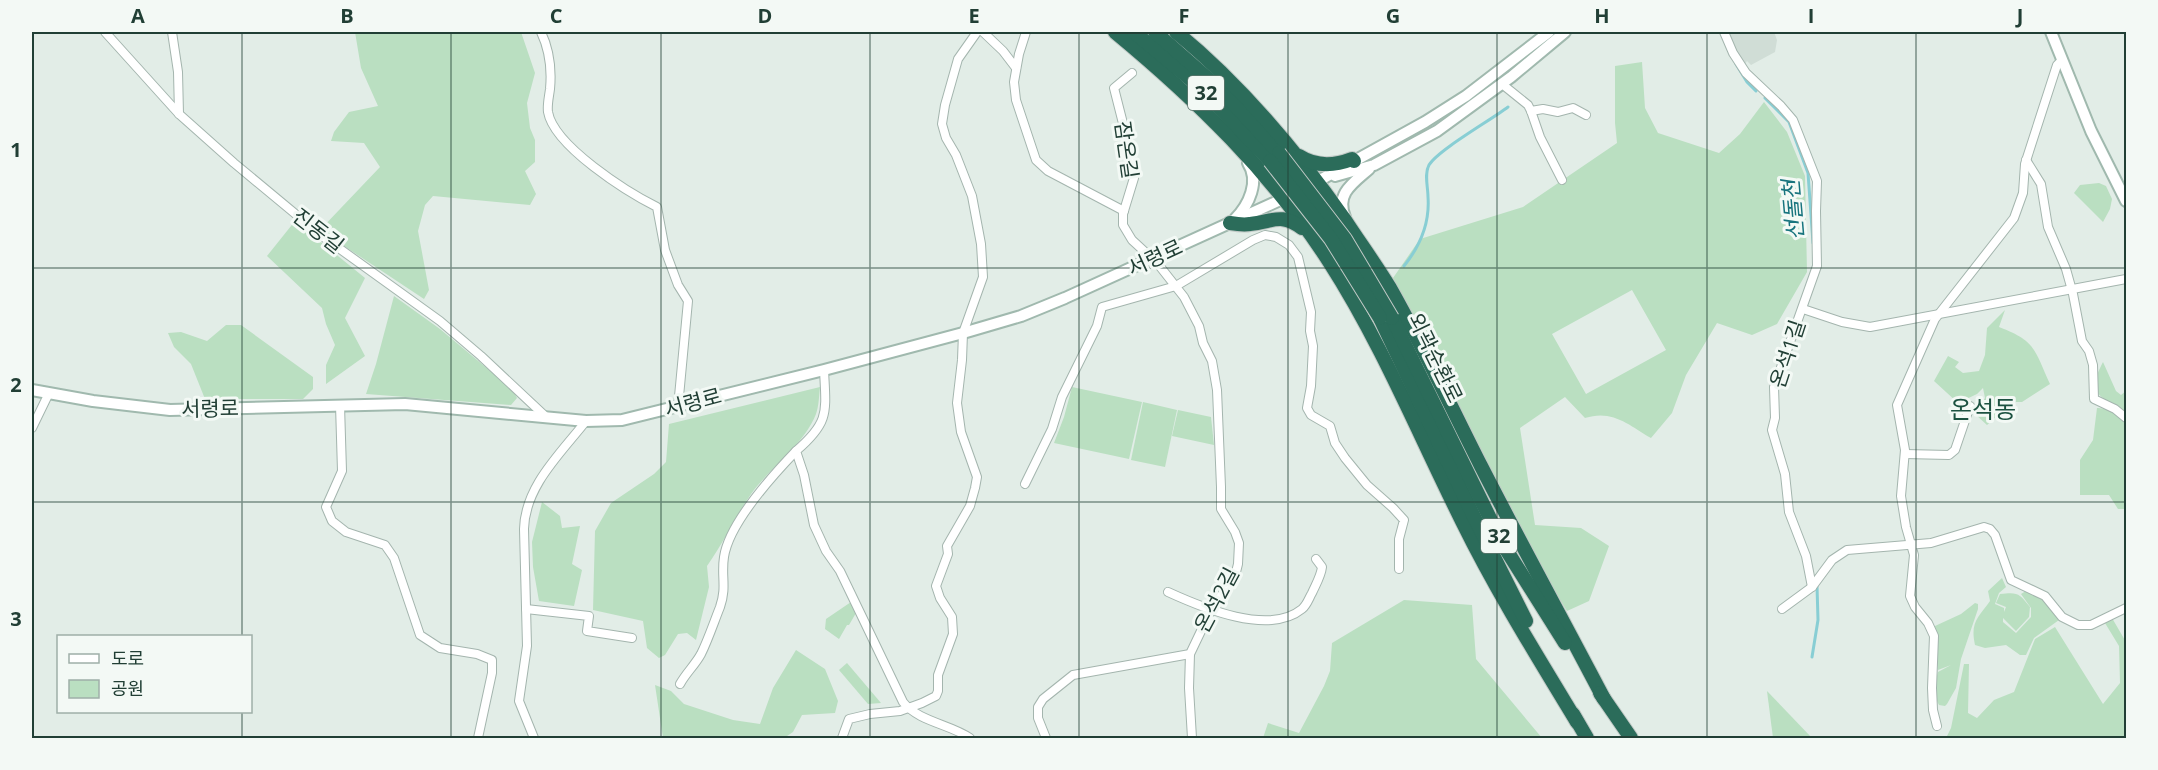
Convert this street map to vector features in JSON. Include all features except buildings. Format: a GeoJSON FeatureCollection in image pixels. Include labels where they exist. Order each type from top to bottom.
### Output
{"type":"FeatureCollection","features":[{"type":"Feature","properties":{"kind":"highway"},"geometry":{"type":"LineString","coordinates":[[1115,32],[1202,109],[1250,160],[1283,199],[1331,265],[1377,345],[1424,445],[1500,593],[1577,722]]}},
{"type":"Feature","properties":{"kind":"highway","name":"외곽순환로"},"geometry":{"type":"LineString","coordinates":[[1134,32],[1280,154]]}},
{"type":"Feature","properties":{"kind":"highway","name":"외곽순환로"},"geometry":{"type":"LineString","coordinates":[[1155,32],[1229,98],[1280,154],[1346,239],[1502,543],[1550,621],[1631,738]]}},
{"type":"Feature","properties":{"kind":"highway"},"geometry":{"type":"LineString","coordinates":[[1176,32],[1245,97],[1280,154],[1317,181],[1390,288],[1519,540],[1604,699]]}},
{"type":"Feature","properties":{"kind":"highway"},"geometry":{"type":"LineString","coordinates":[[1280,154],[1318,164],[1335,164],[1360,157]]}},
{"type":"Feature","properties":{"kind":"highway"},"geometry":{"type":"LineString","coordinates":[[1230,223],[1251,224],[1285,219],[1308,232]]}},
{"type":"Feature","properties":{"kind":"highway","name":"외곽순환로"},"geometry":{"type":"LineString","coordinates":[[1386,318],[1476,520],[1587,738]]}},
{"type":"Feature","properties":{"kind":"street","name":"진동길"},"geometry":{"type":"LineString","coordinates":[[105,32],[179,114],[322,236],[440,321],[481,356],[544,416]]}},
{"type":"Feature","properties":{"kind":"street"},"geometry":{"type":"LineString","coordinates":[[172,32],[178,72],[179,114]]}},
{"type":"Feature","properties":{"kind":"street"},"geometry":{"type":"LineString","coordinates":[[541,32],[550,56],[548,111],[553,128],[587,162],[632,194],[657,207],[665,250],[678,285],[688,301],[678,407]]}},
{"type":"Feature","properties":{"kind":"street"},"geometry":{"type":"LineString","coordinates":[[842,738],[849,719],[908,708],[937,694],[938,675],[953,634],[953,622],[936,586],[948,554],[947,546],[970,506],[977,477],[961,432],[957,404],[963,333],[983,277],[981,244],[972,196],[942,124],[958,58],[977,32]]}},
{"type":"Feature","properties":{"kind":"street"},"geometry":{"type":"LineString","coordinates":[[983,32],[1003,51],[1016,68]]}},
{"type":"Feature","properties":{"kind":"street"},"geometry":{"type":"LineString","coordinates":[[1026,32],[1014,82],[1016,100],[1036,160],[1048,171],[1124,211]]}},
{"type":"Feature","properties":{"kind":"street","name":"서령로"},"geometry":{"type":"LineString","coordinates":[[32,390],[125,405],[179,410],[405,404],[437,409],[585,421],[622,420],[678,407],[963,333],[1021,316],[1054,303],[1283,199],[1425,122],[1466,96],[1549,32]]}},
{"type":"Feature","properties":{"kind":"street","name":"서령로"},"geometry":{"type":"LineString","coordinates":[[1317,181],[1374,165],[1437,131],[1502,84],[1565,32]]}},
{"type":"Feature","properties":{"kind":"street","name":"온석1길"},"geometry":{"type":"LineString","coordinates":[[1724,32],[1733,53],[1746,73],[1793,120],[1818,186],[1817,266],[1774,387],[1775,418],[1772,430],[1785,474],[1789,512],[1808,564],[1812,586]]}},
{"type":"Feature","properties":{"kind":"street"},"geometry":{"type":"LineString","coordinates":[[2051,32],[2091,131],[2127,201]]}},
{"type":"Feature","properties":{"kind":"street"},"geometry":{"type":"LineString","coordinates":[[1937,726],[1933,710],[1932,688],[1934,636],[1910,596],[1915,563],[1901,496],[1905,454],[1904,433],[1897,413],[1898,403],[1939,314],[2010,225],[2021,201],[2026,160],[2057,65],[2061,61]]}},
{"type":"Feature","properties":{"kind":"street","name":"잠온길"},"geometry":{"type":"LineString","coordinates":[[1132,73],[1114,88],[1130,151],[1134,178],[1122,220],[1125,231],[1132,240],[1153,259]]}},
{"type":"Feature","properties":{"kind":"street"},"geometry":{"type":"LineString","coordinates":[[1502,84],[1532,111],[1540,137],[1562,180]]}},
{"type":"Feature","properties":{"kind":"street"},"geometry":{"type":"LineString","coordinates":[[1532,111],[1542,109],[1558,112],[1573,108],[1586,115]]}},
{"type":"Feature","properties":{"kind":"street"},"geometry":{"type":"LineString","coordinates":[[1346,222],[1341,205],[1343,194],[1351,184],[1374,165],[1360,157]]}},
{"type":"Feature","properties":{"kind":"street"},"geometry":{"type":"LineString","coordinates":[[1230,223],[1242,211],[1250,195],[1253,177],[1248,163],[1250,160]]}},
{"type":"Feature","properties":{"kind":"street"},"geometry":{"type":"LineString","coordinates":[[2026,160],[2041,184],[2048,227],[2072,288],[2082,340],[2089,351],[2093,365],[2094,399],[2115,409],[2127,418]]}},
{"type":"Feature","properties":{"kind":"street"},"geometry":{"type":"LineString","coordinates":[[1025,484],[1052,429],[1062,397],[1097,326],[1102,307],[1176,286],[1260,237],[1276,237],[1292,248],[1300,264],[1311,312],[1310,331],[1313,346],[1307,410],[1330,426],[1335,444],[1366,485],[1404,520],[1399,539],[1399,569]]}},
{"type":"Feature","properties":{"kind":"street","name":"온석2길"},"geometry":{"type":"LineString","coordinates":[[1046,738],[1038,718],[1038,707],[1045,698],[1073,675],[1190,654],[1212,608],[1235,576],[1238,564],[1239,543],[1221,508],[1217,390],[1212,361],[1203,343],[1199,326],[1176,286],[1153,259]]}},
{"type":"Feature","properties":{"kind":"street"},"geometry":{"type":"LineString","coordinates":[[1803,309],[1863,327],[2127,279]]}},
{"type":"Feature","properties":{"kind":"street"},"geometry":{"type":"LineString","coordinates":[[680,684],[686,672],[700,656],[719,609],[725,591],[724,557],[729,538],[760,489],[796,451],[812,438],[822,422],[825,410],[824,370]]}},
{"type":"Feature","properties":{"kind":"street"},"geometry":{"type":"LineString","coordinates":[[32,428],[49,393]]}},
{"type":"Feature","properties":{"kind":"street"},"geometry":{"type":"LineString","coordinates":[[340,405],[342,471],[326,507],[332,521],[346,532],[385,545],[394,558],[420,635],[440,648],[477,654],[492,660],[492,673],[478,738]]}},
{"type":"Feature","properties":{"kind":"street"},"geometry":{"type":"LineString","coordinates":[[1905,454],[1949,455],[1955,450],[1970,406]]}},
{"type":"Feature","properties":{"kind":"street"},"geometry":{"type":"LineString","coordinates":[[534,738],[519,701],[527,646],[524,529],[527,506],[538,483],[585,421]]}},
{"type":"Feature","properties":{"kind":"street"},"geometry":{"type":"LineString","coordinates":[[796,451],[817,532],[840,571],[899,694],[908,708],[922,717],[949,726],[970,738]]}},
{"type":"Feature","properties":{"kind":"street"},"geometry":{"type":"LineString","coordinates":[[1782,609],[1812,586],[1832,560],[1845,551],[1931,543],[1976,528],[1987,528],[1995,535],[2011,580],[2045,596],[2063,618],[2078,625],[2091,626],[2127,608]]}},
{"type":"Feature","properties":{"kind":"street"},"geometry":{"type":"LineString","coordinates":[[1168,592],[1212,608],[1262,621],[1272,621],[1304,608],[1322,567],[1316,559]]}},
{"type":"Feature","properties":{"kind":"street"},"geometry":{"type":"LineString","coordinates":[[526,609],[589,616],[587,631],[632,638]]}},
{"type":"Feature","properties":{"kind":"street"},"geometry":{"type":"LineString","coordinates":[[1190,654],[1189,688],[1192,738]]}},
{"type":"Feature","properties":{"kind":"shaded area"},"geometry":{"type":"Polygon","coordinates":[[[1725,32],[1774,32],[1777,40],[1775,52],[1751,65],[1747,61],[1745,64],[1725,32]]]}},
{"type":"Feature","properties":{"kind":"green space"},"geometry":{"type":"Polygon","coordinates":[[[355,32],[521,32],[535,73],[527,103],[530,128],[535,140],[535,162],[525,171],[536,194],[530,205],[433,196],[425,205],[418,231],[429,290],[424,299],[320,230],[380,167],[364,143],[331,141],[334,132],[349,112],[378,106],[361,68],[355,32]]]}},
{"type":"Feature","properties":{"kind":"green space"},"geometry":{"type":"Polygon","coordinates":[[[1642,62],[1645,108],[1658,133],[1719,153],[1740,134],[1764,102],[1787,132],[1805,176],[1807,272],[1777,324],[1752,335],[1717,323],[1686,375],[1672,413],[1651,438],[1612,417],[1585,418],[1565,397],[1520,428],[1535,525],[1581,528],[1609,546],[1589,601],[1567,611],[1514,526],[1393,278],[1420,239],[1523,207],[1617,143],[1615,66],[1642,62]],[[1632,290],[1552,334],[1586,394],[1666,350],[1632,290]]]}},
{"type":"Feature","properties":{"kind":"green space"},"geometry":{"type":"Polygon","coordinates":[[[2099,183],[2106,186],[2112,199],[2103,222],[2074,193],[2080,185],[2099,183]]]}},
{"type":"Feature","properties":{"kind":"green space"},"geometry":{"type":"Polygon","coordinates":[[[295,221],[365,278],[345,318],[365,356],[326,384],[326,365],[335,345],[322,308],[267,256],[295,221]]]}},
{"type":"Feature","properties":{"kind":"green space"},"geometry":{"type":"Polygon","coordinates":[[[394,296],[440,329],[513,390],[517,398],[511,405],[366,394],[394,296]]]}},
{"type":"Feature","properties":{"kind":"green space"},"geometry":{"type":"Polygon","coordinates":[[[2005,310],[1999,327],[2027,342],[2037,354],[2050,384],[2022,402],[2012,402],[1987,425],[1975,414],[1985,398],[1983,388],[1977,394],[1958,403],[1934,381],[1948,356],[1959,362],[1955,367],[1963,373],[1979,371],[1985,355],[1987,328],[2005,310]]]}},
{"type":"Feature","properties":{"kind":"green space"},"geometry":{"type":"Polygon","coordinates":[[[226,325],[241,325],[313,377],[313,389],[303,399],[205,399],[191,364],[174,347],[168,333],[181,332],[207,341],[226,325]]]}},
{"type":"Feature","properties":{"kind":"green space"},"geometry":{"type":"Polygon","coordinates":[[[2103,362],[2116,391],[2121,395],[2126,391],[2126,415],[2096,390],[2097,374],[2103,362]]]}},
{"type":"Feature","properties":{"kind":"green space"},"geometry":{"type":"Polygon","coordinates":[[[820,387],[817,411],[811,425],[751,494],[707,566],[709,587],[696,640],[687,633],[678,634],[665,655],[659,658],[647,648],[643,621],[593,610],[595,531],[611,503],[654,474],[666,462],[669,424],[820,387]]]}},
{"type":"Feature","properties":{"kind":"green space"},"geometry":{"type":"Polygon","coordinates":[[[1072,387],[1142,402],[1129,459],[1054,443],[1072,387]]]}},
{"type":"Feature","properties":{"kind":"green space"},"geometry":{"type":"Polygon","coordinates":[[[1143,402],[1177,410],[1165,467],[1131,460],[1143,402]]]}},
{"type":"Feature","properties":{"kind":"green space"},"geometry":{"type":"Polygon","coordinates":[[[2097,408],[2113,413],[2126,424],[2126,509],[2118,509],[2109,495],[2080,495],[2080,460],[2093,440],[2097,408]]]}},
{"type":"Feature","properties":{"kind":"green space"},"geometry":{"type":"Polygon","coordinates":[[[1178,410],[1211,417],[1214,445],[1172,436],[1178,410]]]}},
{"type":"Feature","properties":{"kind":"green space"},"geometry":{"type":"Polygon","coordinates":[[[542,502],[560,516],[562,528],[580,526],[572,564],[582,570],[574,606],[539,601],[533,567],[532,542],[542,502]]]}},
{"type":"Feature","properties":{"kind":"green space"},"geometry":{"type":"Polygon","coordinates":[[[2002,578],[2006,587],[1999,593],[1995,604],[2004,608],[2004,612],[2006,607],[1996,603],[2000,594],[2011,593],[2018,594],[2030,607],[2029,617],[2016,631],[2003,618],[2003,622],[2016,633],[2031,617],[2031,608],[2021,594],[2029,589],[2045,600],[2059,620],[2034,638],[2026,655],[2020,655],[2006,645],[1985,648],[1975,645],[1974,625],[1990,601],[1988,591],[2002,578]]]}},
{"type":"Feature","properties":{"kind":"green space"},"geometry":{"type":"Polygon","coordinates":[[[1404,600],[1472,605],[1476,659],[1542,738],[1263,738],[1268,723],[1299,733],[1330,671],[1332,643],[1404,600]]]}},
{"type":"Feature","properties":{"kind":"green space"},"geometry":{"type":"Polygon","coordinates":[[[851,602],[856,613],[839,639],[825,629],[826,619],[851,602]]]}},
{"type":"Feature","properties":{"kind":"green space"},"geometry":{"type":"Polygon","coordinates":[[[1975,603],[1978,604],[1978,609],[1961,659],[1956,688],[1945,706],[1939,705],[1935,689],[1938,672],[1951,665],[1938,670],[1935,626],[1961,614],[1975,603]]]}},
{"type":"Feature","properties":{"kind":"green space"},"geometry":{"type":"Polygon","coordinates":[[[2112,618],[2126,642],[2126,738],[1946,738],[1951,728],[1964,664],[1969,664],[1968,713],[1977,718],[1994,700],[2014,692],[2035,639],[2055,627],[2103,704],[2120,683],[2119,646],[2105,623],[2112,618]]]}},
{"type":"Feature","properties":{"kind":"green space"},"geometry":{"type":"Polygon","coordinates":[[[796,650],[825,669],[838,701],[835,713],[802,715],[793,732],[784,738],[663,738],[655,685],[671,691],[684,704],[733,720],[760,724],[773,688],[796,650]]]}},
{"type":"Feature","properties":{"kind":"green space"},"geometry":{"type":"Polygon","coordinates":[[[847,663],[881,703],[868,704],[839,670],[847,663]]]}},
{"type":"Feature","properties":{"kind":"green space"},"geometry":{"type":"Polygon","coordinates":[[[1767,691],[1812,738],[1773,738],[1767,691]]]}},
{"type":"Feature","properties":{"kind":"waterway","name":"선돌천"},"geometry":{"type":"LineString","coordinates":[[1736,64],[1747,82],[1756,91]]}},
{"type":"Feature","properties":{"kind":"waterway","name":"선돌천"},"geometry":{"type":"LineString","coordinates":[[1765,98],[1789,122],[1808,173],[1813,243]]}},
{"type":"Feature","properties":{"kind":"waterway"},"geometry":{"type":"LineString","coordinates":[[1404,266],[1415,251],[1426,225],[1428,207],[1426,176],[1429,165],[1453,143],[1508,107]]}},
{"type":"Feature","properties":{"kind":"waterway","name":"선돌천"},"geometry":{"type":"LineString","coordinates":[[1812,657],[1818,620],[1817,586]]}},
{"type":"Feature","properties":{"kind":"district","name":"온석동"},"geometry":{"type":"Point","coordinates":[1983,410]}}]}
